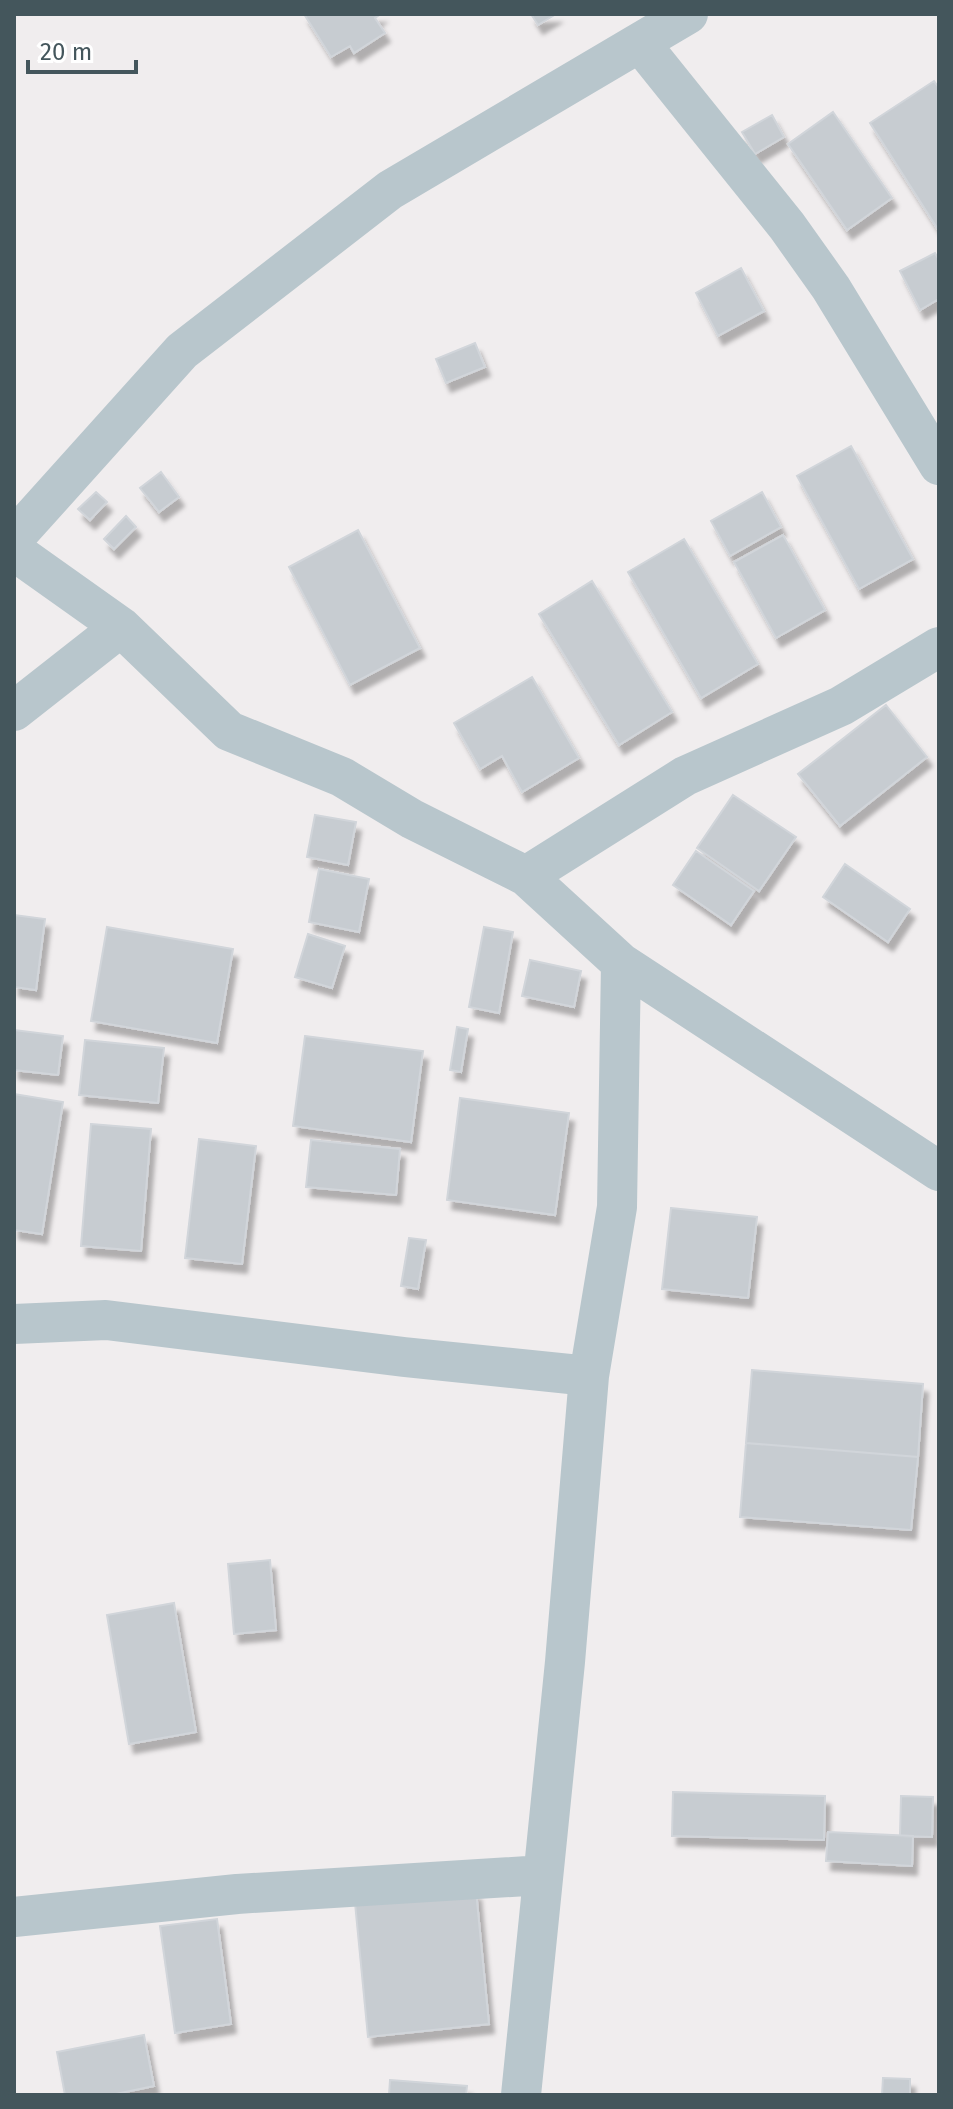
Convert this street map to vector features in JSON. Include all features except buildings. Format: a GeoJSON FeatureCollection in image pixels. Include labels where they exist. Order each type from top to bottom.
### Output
{"type":"FeatureCollection","features":[{"type":"Feature","properties":{"kind":"street"},"geometry":{"type":"LineString","coordinates":[[14,538],[182,351],[390,190],[688,14]]}},
{"type":"Feature","properties":{"kind":"street"},"geometry":{"type":"LineString","coordinates":[[640,43],[796,238],[831,288],[939,465]]}},
{"type":"Feature","properties":{"kind":"street"},"geometry":{"type":"LineString","coordinates":[[14,551],[121,627],[229,731],[342,777],[412,819],[526,876],[621,963],[939,1171]]}},
{"type":"Feature","properties":{"kind":"street"},"geometry":{"type":"LineString","coordinates":[[14,711],[121,627]]}},
{"type":"Feature","properties":{"kind":"street"},"geometry":{"type":"LineString","coordinates":[[526,876],[685,776],[841,706],[939,647]]}},
{"type":"Feature","properties":{"kind":"street"},"geometry":{"type":"LineString","coordinates":[[521,2095],[589,1376],[617,1207],[621,963]]}},
{"type":"Feature","properties":{"kind":"street"},"geometry":{"type":"LineString","coordinates":[[14,1324],[106,1320],[404,1357],[589,1376]]}},
{"type":"Feature","properties":{"kind":"street"},"geometry":{"type":"LineString","coordinates":[[14,1917],[237,1894],[543,1875]]}}]}
